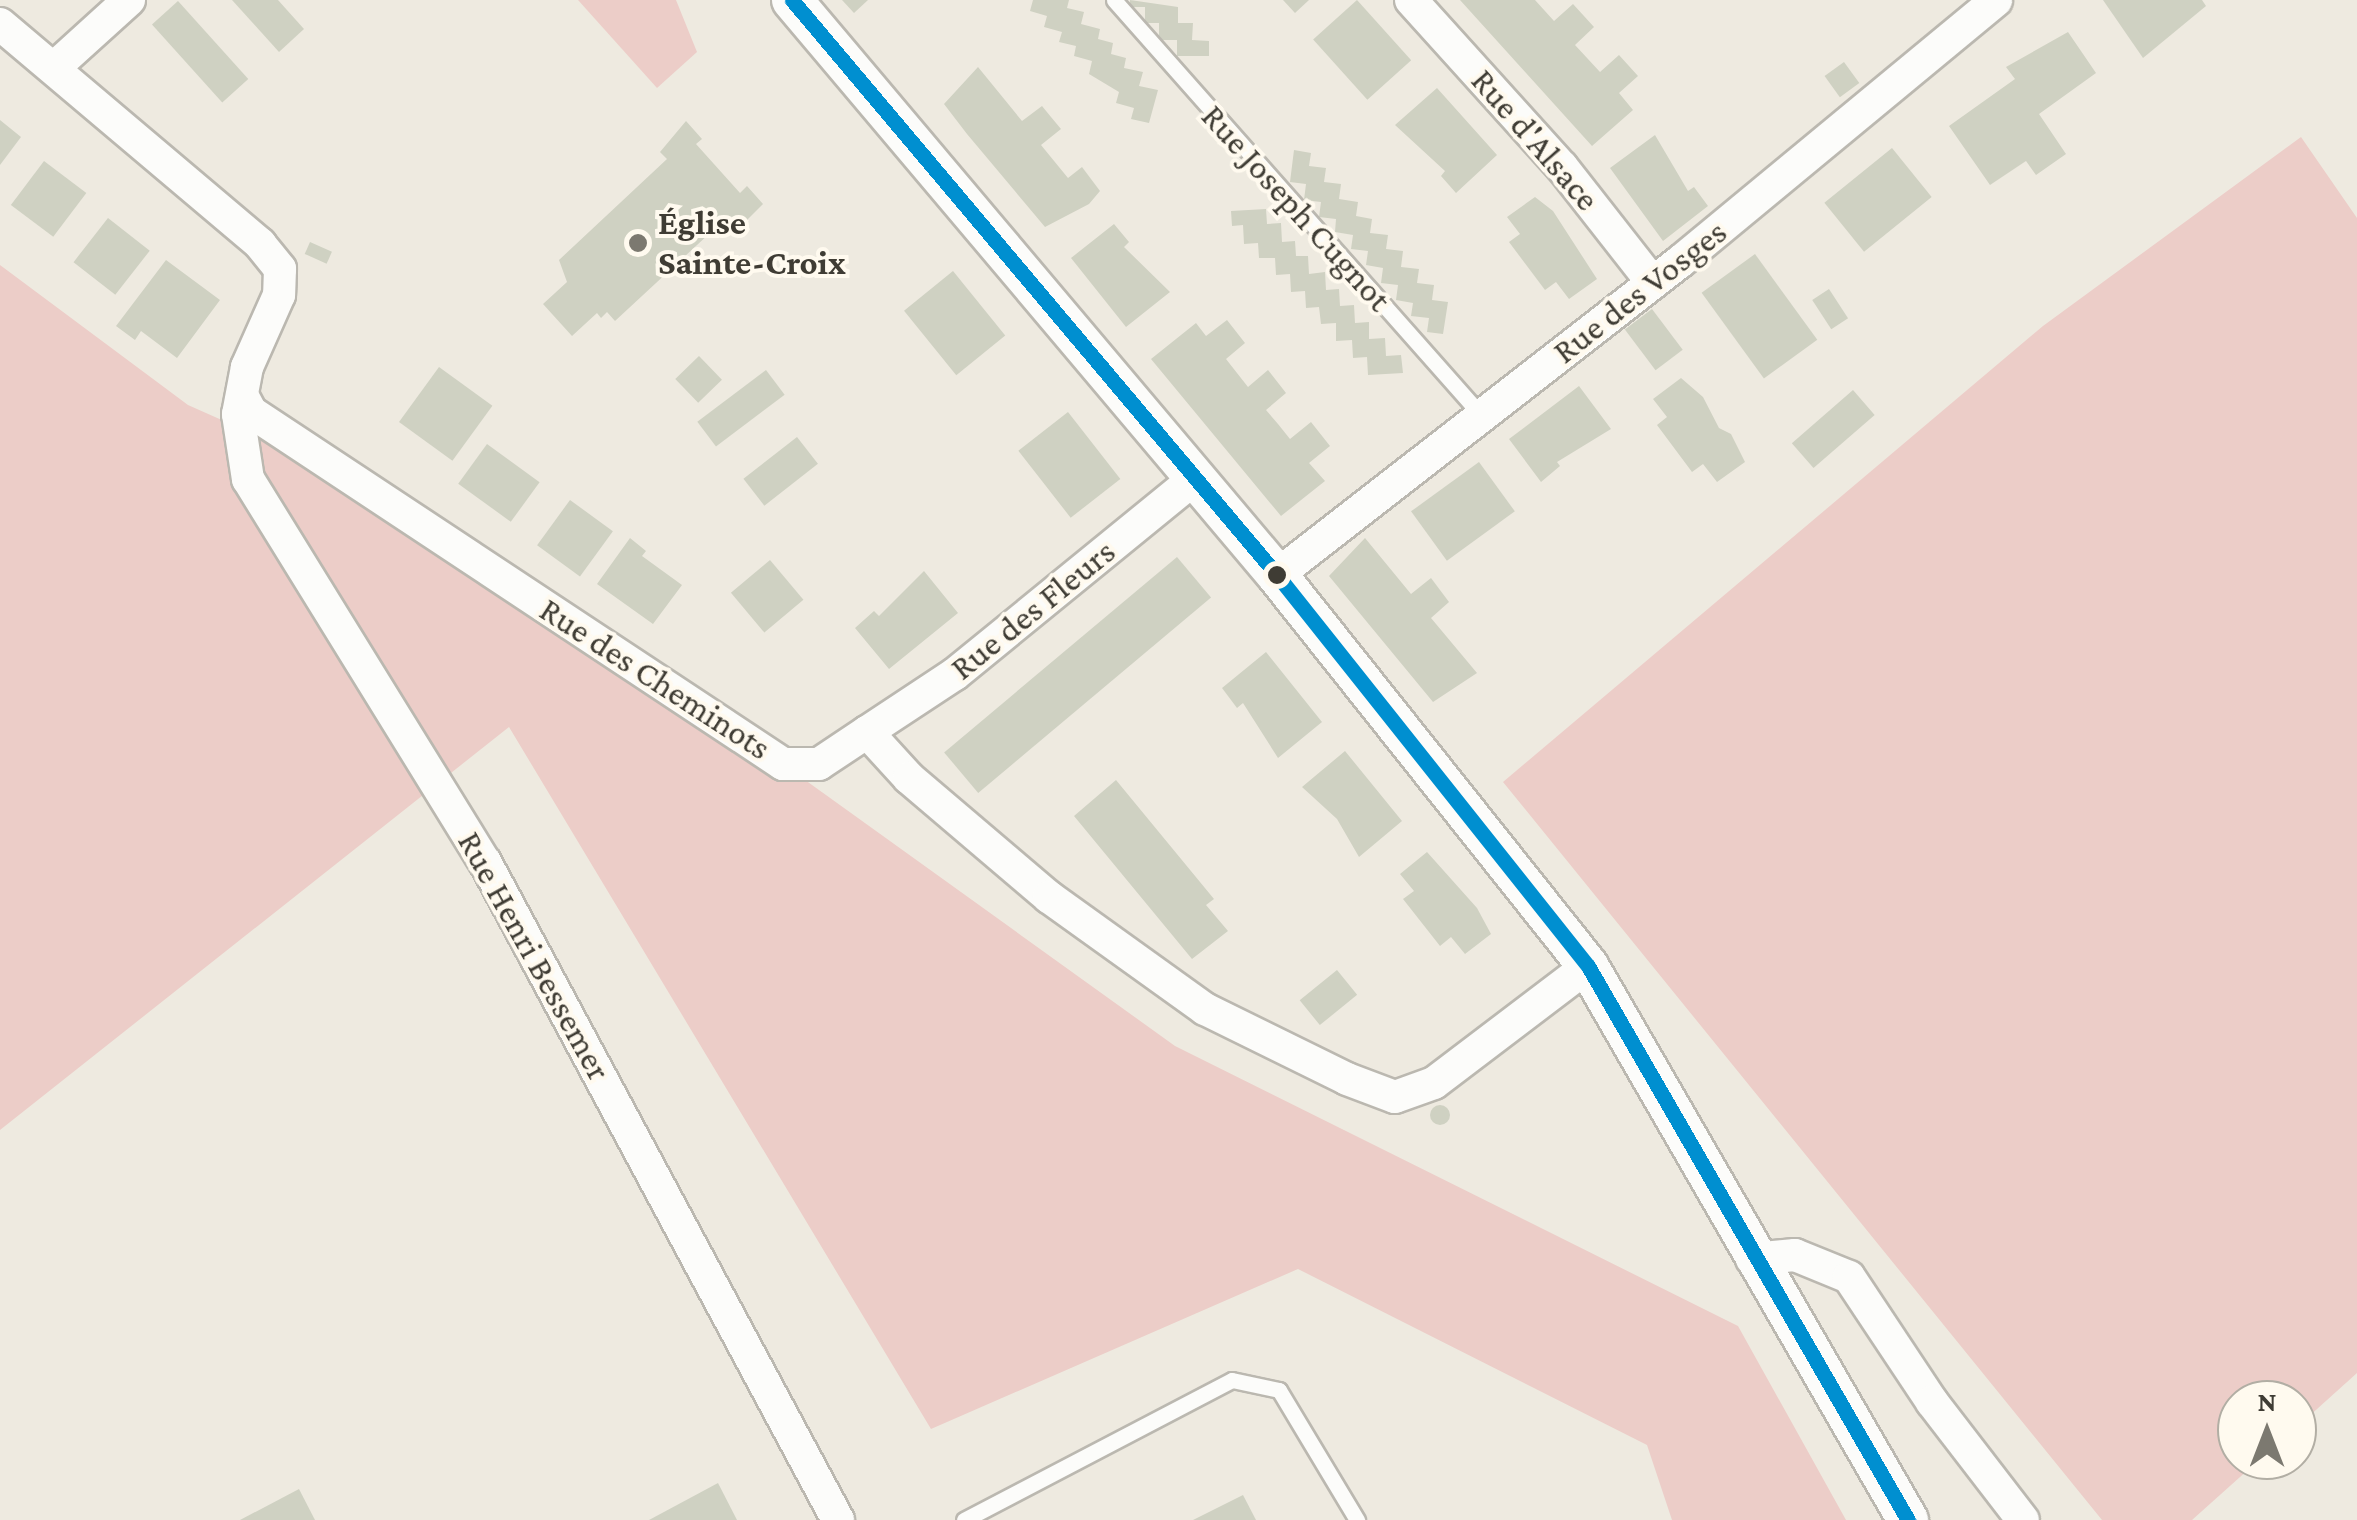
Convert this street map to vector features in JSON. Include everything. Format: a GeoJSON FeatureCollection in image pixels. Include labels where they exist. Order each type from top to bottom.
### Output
{"type":"FeatureCollection","features":[{"type":"Feature","properties":{"kind":"street"},"geometry":{"type":"LineString","coordinates":[[55,68],[129,0]]}},
{"type":"Feature","properties":{"kind":"street"},"geometry":{"type":"LineString","coordinates":[[792,0],[1277,575],[1588,966],[1752,1259],[1908,1520]]}},
{"type":"Feature","properties":{"kind":"street","name":"Rue d'Alsace"},"geometry":{"type":"LineString","coordinates":[[1412,0],[1562,167],[1654,282]]}},
{"type":"Feature","properties":{"kind":"street","name":"Rue des Vosges"},"geometry":{"type":"LineString","coordinates":[[1277,575],[1654,282],[1996,0]]}},
{"type":"Feature","properties":{"kind":"street"},"geometry":{"type":"LineString","coordinates":[[0,24],[260,244],[280,269],[279,295],[247,367],[243,397]]}},
{"type":"Feature","properties":{"kind":"street","name":"Rue des Cheminots"},"geometry":{"type":"LineString","coordinates":[[243,397],[251,412],[783,764],[819,764],[867,732]]}},
{"type":"Feature","properties":{"kind":"street","name":"Rue Henri Bessemer"},"geometry":{"type":"LineString","coordinates":[[243,397],[240,452],[248,479],[485,862],[838,1520]]}},
{"type":"Feature","properties":{"kind":"street","name":"Rue des Fleurs"},"geometry":{"type":"LineString","coordinates":[[867,732],[955,674],[1193,480]]}},
{"type":"Feature","properties":{"kind":"street"},"geometry":{"type":"LineString","coordinates":[[867,732],[909,778],[1049,897],[1204,1008],[1395,1097],[1434,1083],[1588,966]]}},
{"type":"Feature","properties":{"kind":"street"},"geometry":{"type":"LineString","coordinates":[[1752,1259],[1795,1255],[1849,1277],[1932,1402],[2023,1520]]}},
{"type":"Feature","properties":{"kind":"lane","name":"Rue Joseph Cugnot"},"geometry":{"type":"LineString","coordinates":[[1114,0],[1480,415]]}},
{"type":"Feature","properties":{"kind":"lane"},"geometry":{"type":"LineString","coordinates":[[964,1520],[1232,1380],[1279,1390],[1357,1520]]}},
{"type":"Feature","properties":{"kind":"shaded area"},"geometry":{"type":"Polygon","coordinates":[[[578,0],[676,0],[697,52],[657,88],[578,0]]]}},
{"type":"Feature","properties":{"kind":"shaded area"},"geometry":{"type":"Polygon","coordinates":[[[2301,137],[2357,218],[2357,1373],[2317,1409],[2317,1380],[2217,1380],[2217,1480],[2237,1480],[2192,1520],[2102,1520],[1503,782],[2043,326],[2301,137]]]}},
{"type":"Feature","properties":{"kind":"shaded area"},"geometry":{"type":"Polygon","coordinates":[[[0,265],[188,405],[262,438],[666,680],[1175,1046],[1738,1326],[1846,1520],[1672,1520],[1647,1445],[1298,1269],[931,1429],[509,727],[0,1130],[0,265]]]}},
{"type":"Feature","properties":{"kind":"building"},"geometry":{"type":"Polygon","coordinates":[[[232,0],[278,0],[304,29],[279,52],[232,0]]]}},
{"type":"Feature","properties":{"kind":"building"},"geometry":{"type":"Polygon","coordinates":[[[842,0],[868,0],[854,13],[842,0]]]}},
{"type":"Feature","properties":{"kind":"building"},"geometry":{"type":"Polygon","coordinates":[[[1033,0],[1069,0],[1067,8],[1084,12],[1081,24],[1100,29],[1098,39],[1113,43],[1111,54],[1126,58],[1124,68],[1143,72],[1139,86],[1158,90],[1149,123],[1131,119],[1134,108],[1116,103],[1119,92],[1089,74],[1092,61],[1074,56],[1076,46],[1059,42],[1062,32],[1044,27],[1047,16],[1030,11],[1033,0]]]}},
{"type":"Feature","properties":{"kind":"building"},"geometry":{"type":"Polygon","coordinates":[[[1130,0],[1178,7],[1178,23],[1193,23],[1192,40],[1209,41],[1209,56],[1177,56],[1177,40],[1159,40],[1159,23],[1145,23],[1145,7],[1130,7],[1130,0]]]}},
{"type":"Feature","properties":{"kind":"building"},"geometry":{"type":"Polygon","coordinates":[[[1283,0],[1309,0],[1295,13],[1283,0]]]}},
{"type":"Feature","properties":{"kind":"building"},"geometry":{"type":"Polygon","coordinates":[[[1357,0],[1411,60],[1367,100],[1313,39],[1357,0]]]}},
{"type":"Feature","properties":{"kind":"building"},"geometry":{"type":"Polygon","coordinates":[[[1460,0],[1535,0],[1554,21],[1573,4],[1594,27],[1575,45],[1600,72],[1619,55],[1638,76],[1619,93],[1633,110],[1592,146],[1460,0]]]}},
{"type":"Feature","properties":{"kind":"building"},"geometry":{"type":"Polygon","coordinates":[[[2103,0],[2202,0],[2206,6],[2143,58],[2103,0]]]}},
{"type":"Feature","properties":{"kind":"building"},"geometry":{"type":"Polygon","coordinates":[[[178,1],[248,79],[222,102],[152,24],[178,1]]]}},
{"type":"Feature","properties":{"kind":"building"},"geometry":{"type":"Polygon","coordinates":[[[2068,32],[2096,73],[2039,114],[2066,154],[2036,175],[2026,161],[1990,185],[1949,126],[2015,79],[2006,67],[2068,32]]]}},
{"type":"Feature","properties":{"kind":"building"},"geometry":{"type":"Polygon","coordinates":[[[1844,62],[1859,83],[1840,97],[1825,76],[1844,62]]]}},
{"type":"Feature","properties":{"kind":"building"},"geometry":{"type":"Polygon","coordinates":[[[978,67],[1022,121],[1042,106],[1061,129],[1041,145],[1068,178],[1082,167],[1100,191],[1089,204],[1045,227],[967,134],[944,104],[978,67]]]}},
{"type":"Feature","properties":{"kind":"building"},"geometry":{"type":"Polygon","coordinates":[[[1437,88],[1497,155],[1456,193],[1441,176],[1445,171],[1395,125],[1437,88]]]}},
{"type":"Feature","properties":{"kind":"building"},"geometry":{"type":"Polygon","coordinates":[[[0,120],[21,137],[0,165],[0,120]]]}},
{"type":"Feature","properties":{"kind":"building","name":"Église Sainte-Croix"},"geometry":{"type":"Polygon","coordinates":[[[686,121],[702,139],[696,144],[740,193],[747,186],[763,204],[745,222],[741,217],[730,227],[724,220],[615,321],[607,312],[601,318],[597,313],[572,336],[543,304],[567,282],[559,260],[667,159],[660,152],[686,121]]]}},
{"type":"Feature","properties":{"kind":"building"},"geometry":{"type":"Polygon","coordinates":[[[1655,135],[1688,191],[1694,187],[1708,206],[1663,241],[1610,168],[1655,135]]]}},
{"type":"Feature","properties":{"kind":"building"},"geometry":{"type":"Polygon","coordinates":[[[1892,148],[1932,197],[1864,252],[1824,203],[1892,148]]]}},
{"type":"Feature","properties":{"kind":"building"},"geometry":{"type":"Polygon","coordinates":[[[1294,150],[1311,153],[1309,166],[1326,168],[1324,182],[1341,184],[1339,199],[1358,202],[1356,216],[1372,219],[1370,233],[1388,235],[1386,249],[1403,251],[1401,267],[1419,269],[1417,283],[1434,285],[1432,300],[1448,302],[1443,334],[1427,332],[1429,318],[1411,316],[1413,303],[1396,300],[1398,285],[1381,283],[1383,268],[1366,265],[1368,251],[1351,249],[1353,235],[1335,232],[1336,219],[1319,217],[1321,202],[1304,200],[1306,184],[1290,182],[1294,150]]]}},
{"type":"Feature","properties":{"kind":"building"},"geometry":{"type":"Polygon","coordinates":[[[44,161],[86,193],[53,237],[11,205],[44,161]]]}},
{"type":"Feature","properties":{"kind":"building"},"geometry":{"type":"Polygon","coordinates":[[[1535,197],[1553,211],[1597,279],[1569,299],[1556,282],[1545,290],[1509,242],[1520,234],[1507,217],[1535,197]]]}},
{"type":"Feature","properties":{"kind":"building"},"geometry":{"type":"Polygon","coordinates":[[[1266,209],[1267,224],[1281,223],[1282,242],[1295,241],[1296,256],[1308,256],[1309,274],[1325,272],[1326,290],[1339,289],[1340,306],[1354,305],[1355,323],[1369,322],[1369,339],[1385,338],[1386,356],[1401,355],[1403,373],[1368,375],[1367,357],[1353,358],[1352,340],[1336,341],[1336,323],[1321,324],[1319,307],[1306,308],[1305,291],[1291,292],[1290,274],[1276,275],[1275,258],[1259,258],[1258,243],[1244,244],[1243,225],[1232,226],[1231,211],[1266,209]]]}},
{"type":"Feature","properties":{"kind":"building"},"geometry":{"type":"Polygon","coordinates":[[[108,218],[150,251],[115,295],[74,262],[108,218]]]}},
{"type":"Feature","properties":{"kind":"building"},"geometry":{"type":"Polygon","coordinates":[[[1114,224],[1129,242],[1124,247],[1170,292],[1126,327],[1071,258],[1114,224]]]}},
{"type":"Feature","properties":{"kind":"building"},"geometry":{"type":"Polygon","coordinates":[[[310,242],[332,252],[327,264],[305,254],[310,242]]]}},
{"type":"Feature","properties":{"kind":"building"},"geometry":{"type":"Polygon","coordinates":[[[1755,254],[1817,340],[1764,379],[1702,293],[1755,254]]]}},
{"type":"Feature","properties":{"kind":"building"},"geometry":{"type":"Polygon","coordinates":[[[166,260],[220,300],[177,358],[141,331],[135,340],[116,326],[166,260]]]}},
{"type":"Feature","properties":{"kind":"building"},"geometry":{"type":"Polygon","coordinates":[[[953,271],[1005,336],[956,375],[904,311],[953,271]]]}},
{"type":"Feature","properties":{"kind":"building"},"geometry":{"type":"Polygon","coordinates":[[[1829,289],[1848,318],[1831,329],[1812,300],[1829,289]]]}},
{"type":"Feature","properties":{"kind":"building"},"geometry":{"type":"Polygon","coordinates":[[[1652,309],[1683,350],[1656,370],[1625,329],[1652,309]]]}},
{"type":"Feature","properties":{"kind":"building"},"geometry":{"type":"Polygon","coordinates":[[[1227,320],[1245,343],[1226,359],[1248,387],[1268,370],[1286,393],[1266,410],[1290,439],[1311,422],[1330,446],[1309,463],[1325,481],[1281,516],[1151,359],[1196,323],[1206,336],[1227,320]]]}},
{"type":"Feature","properties":{"kind":"building"},"geometry":{"type":"Polygon","coordinates":[[[699,356],[722,380],[698,403],[675,379],[699,356]]]}},
{"type":"Feature","properties":{"kind":"building"},"geometry":{"type":"Polygon","coordinates":[[[439,367],[492,406],[452,461],[399,422],[439,367]]]}},
{"type":"Feature","properties":{"kind":"building"},"geometry":{"type":"Polygon","coordinates":[[[766,370],[785,395],[716,447],[697,422],[766,370]]]}},
{"type":"Feature","properties":{"kind":"building"},"geometry":{"type":"Polygon","coordinates":[[[1681,378],[1703,397],[1719,428],[1731,434],[1745,462],[1717,482],[1703,464],[1692,472],[1657,425],[1667,417],[1653,399],[1681,378]]]}},
{"type":"Feature","properties":{"kind":"building"},"geometry":{"type":"Polygon","coordinates":[[[1579,386],[1611,429],[1557,462],[1560,466],[1541,482],[1509,439],[1579,386]]]}},
{"type":"Feature","properties":{"kind":"building"},"geometry":{"type":"Polygon","coordinates":[[[1853,390],[1875,415],[1814,468],[1792,443],[1853,390]]]}},
{"type":"Feature","properties":{"kind":"building"},"geometry":{"type":"Polygon","coordinates":[[[1068,412],[1120,479],[1071,518],[1018,451],[1068,412]]]}},
{"type":"Feature","properties":{"kind":"building"},"geometry":{"type":"Polygon","coordinates":[[[797,437],[818,464],[764,506],[743,479],[797,437]]]}},
{"type":"Feature","properties":{"kind":"building"},"geometry":{"type":"Polygon","coordinates":[[[487,444],[540,482],[511,522],[458,484],[487,444]]]}},
{"type":"Feature","properties":{"kind":"building"},"geometry":{"type":"Polygon","coordinates":[[[1479,462],[1515,511],[1447,561],[1411,511],[1479,462]]]}},
{"type":"Feature","properties":{"kind":"building"},"geometry":{"type":"Polygon","coordinates":[[[570,500],[613,531],[580,576],[537,545],[570,500]]]}},
{"type":"Feature","properties":{"kind":"building"},"geometry":{"type":"Polygon","coordinates":[[[630,538],[646,551],[642,556],[682,585],[653,624],[597,584],[630,538]]]}},
{"type":"Feature","properties":{"kind":"building"},"geometry":{"type":"Polygon","coordinates":[[[1365,538],[1411,594],[1431,578],[1449,602],[1431,618],[1477,673],[1433,702],[1329,576],[1365,538]]]}},
{"type":"Feature","properties":{"kind":"building"},"geometry":{"type":"Polygon","coordinates":[[[1177,557],[1211,598],[978,793],[944,752],[1177,557]]]}},
{"type":"Feature","properties":{"kind":"building"},"geometry":{"type":"Polygon","coordinates":[[[770,560],[803,600],[764,633],[731,593],[770,560]]]}},
{"type":"Feature","properties":{"kind":"building"},"geometry":{"type":"Polygon","coordinates":[[[924,571],[958,613],[889,669],[855,628],[874,611],[879,616],[924,571]]]}},
{"type":"Feature","properties":{"kind":"building"},"geometry":{"type":"Polygon","coordinates":[[[1266,652],[1322,722],[1278,758],[1243,703],[1237,708],[1222,688],[1266,652]]]}},
{"type":"Feature","properties":{"kind":"building"},"geometry":{"type":"Polygon","coordinates":[[[1345,751],[1402,821],[1359,857],[1337,819],[1302,787],[1345,751]]]}},
{"type":"Feature","properties":{"kind":"building"},"geometry":{"type":"Polygon","coordinates":[[[1116,780],[1214,899],[1206,905],[1228,931],[1192,959],[1074,816],[1116,780]]]}},
{"type":"Feature","properties":{"kind":"building"},"geometry":{"type":"Polygon","coordinates":[[[1427,852],[1477,908],[1491,934],[1465,954],[1451,937],[1440,946],[1403,899],[1414,891],[1400,874],[1427,852]]]}},
{"type":"Feature","properties":{"kind":"building"},"geometry":{"type":"Polygon","coordinates":[[[1337,970],[1357,995],[1320,1025],[1300,1000],[1337,970]]]}},
{"type":"Feature","properties":{"kind":"building"},"geometry":{"type":"Polygon","coordinates":[[[1440,1105],[1450,1115],[1440,1125],[1430,1115],[1440,1105]]]}},
{"type":"Feature","properties":{"kind":"building"},"geometry":{"type":"Polygon","coordinates":[[[718,1483],[737,1520],[649,1520],[718,1483]]]}},
{"type":"Feature","properties":{"kind":"building"},"geometry":{"type":"Polygon","coordinates":[[[299,1489],[315,1520],[240,1520],[299,1489]]]}},
{"type":"Feature","properties":{"kind":"building"},"geometry":{"type":"Polygon","coordinates":[[[1243,1495],[1256,1520],[1193,1520],[1243,1495]]]}},
{"type":"Feature","properties":{"kind":"transit line"},"geometry":{"type":"LineString","coordinates":[[792,0],[1277,575],[1588,966],[1908,1520]]}},
{"type":"Feature","properties":{"kind":"place","name":"Église Sainte-Croix"},"geometry":{"type":"Point","coordinates":[638,243]}}]}
